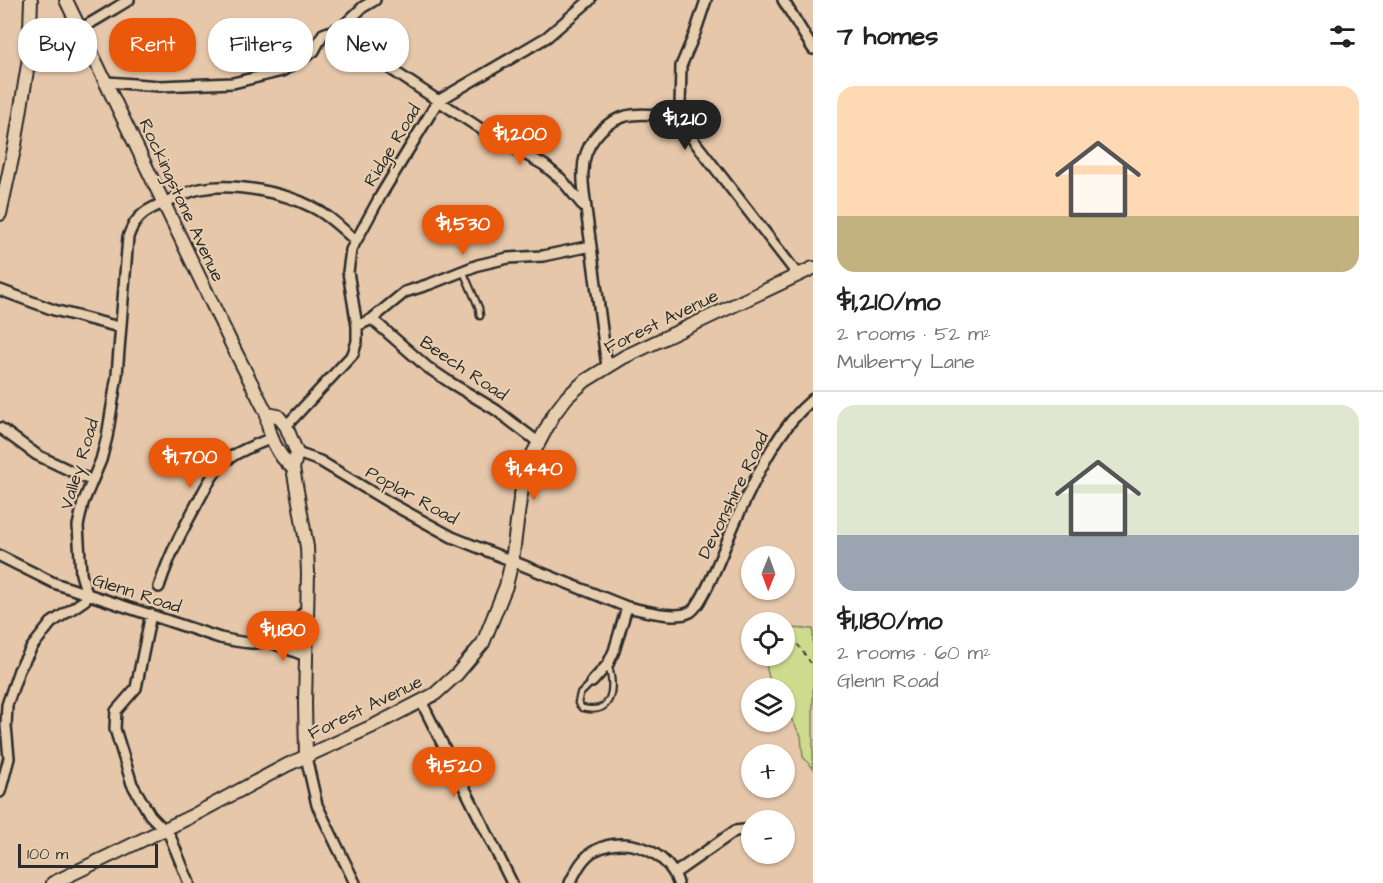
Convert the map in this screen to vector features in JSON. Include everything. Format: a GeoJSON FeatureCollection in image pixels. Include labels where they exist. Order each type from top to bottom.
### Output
{"type":"FeatureCollection","features":[{"type":"Feature","properties":{"kind":"street"},"geometry":{"type":"LineString","coordinates":[[30,18],[31,0]]}},
{"type":"Feature","properties":{"kind":"street","name":"Rockingstone Avenue"},"geometry":{"type":"LineString","coordinates":[[66,0],[76,18]]}},
{"type":"Feature","properties":{"kind":"street"},"geometry":{"type":"LineString","coordinates":[[97,18],[129,0]]}},
{"type":"Feature","properties":{"kind":"street"},"geometry":{"type":"LineString","coordinates":[[351,18],[375,0]]}},
{"type":"Feature","properties":{"kind":"street","name":"Ridge Road"},"geometry":{"type":"LineString","coordinates":[[286,426],[353,354],[357,341],[357,326],[348,272],[351,250],[438,101],[547,37],[590,0]]}},
{"type":"Feature","properties":{"kind":"street"},"geometry":{"type":"LineString","coordinates":[[706,0],[681,66],[679,90],[683,119],[691,137],[798,275]]}},
{"type":"Feature","properties":{"kind":"street"},"geometry":{"type":"LineString","coordinates":[[783,0],[813,49]]}},
{"type":"Feature","properties":{"kind":"street"},"geometry":{"type":"LineString","coordinates":[[107,82],[160,86],[233,83],[257,78],[282,71],[298,62],[314,51],[325,33]]}},
{"type":"Feature","properties":{"kind":"street","name":"Rockingstone Avenue"},"geometry":{"type":"LineString","coordinates":[[97,61],[267,414],[267,425],[282,460],[293,468]]}},
{"type":"Feature","properties":{"kind":"street"},"geometry":{"type":"LineString","coordinates":[[0,214],[15,145],[26,72]]}},
{"type":"Feature","properties":{"kind":"street"},"geometry":{"type":"LineString","coordinates":[[395,72],[481,129],[544,165],[561,179],[586,209]]}},
{"type":"Feature","properties":{"kind":"street"},"geometry":{"type":"LineString","coordinates":[[607,367],[582,172],[585,154],[600,131],[627,116],[655,115],[683,119]]}},
{"type":"Feature","properties":{"kind":"street","name":"Valley Road"},"geometry":{"type":"LineString","coordinates":[[87,594],[81,574],[78,526],[83,503],[101,460],[107,437],[117,375],[128,237],[133,223],[140,215],[163,202],[198,189],[218,186],[264,192],[312,207],[332,220],[356,241]]}},
{"type":"Feature","properties":{"kind":"street"},"geometry":{"type":"LineString","coordinates":[[357,326],[372,319],[405,292],[478,265],[508,258],[543,256],[591,246]]}},
{"type":"Feature","properties":{"kind":"street","name":"Forest Avenue"},"geometry":{"type":"LineString","coordinates":[[53,883],[435,694],[458,674],[483,642],[498,609],[512,561],[520,499],[528,463],[554,414],[567,397],[585,381],[624,357],[813,268]]}},
{"type":"Feature","properties":{"kind":"street"},"geometry":{"type":"LineString","coordinates":[[0,290],[54,310],[120,327]]}},
{"type":"Feature","properties":{"kind":"street","name":"Beech Road"},"geometry":{"type":"LineString","coordinates":[[372,319],[427,367],[496,410],[538,442]]}},
{"type":"Feature","properties":{"kind":"street","name":"Devonshire Road"},"geometry":{"type":"LineString","coordinates":[[691,611],[704,594],[736,519],[769,454],[788,423],[813,399]]}},
{"type":"Feature","properties":{"kind":"street"},"geometry":{"type":"LineString","coordinates":[[267,414],[278,416],[286,426],[297,453]]}},
{"type":"Feature","properties":{"kind":"street"},"geometry":{"type":"LineString","coordinates":[[0,428],[38,455],[92,481]]}},
{"type":"Feature","properties":{"kind":"street"},"geometry":{"type":"LineString","coordinates":[[159,586],[178,537],[210,481],[225,460],[273,437]]}},
{"type":"Feature","properties":{"kind":"street","name":"Rockingstone Avenue"},"geometry":{"type":"LineString","coordinates":[[297,453],[293,468],[307,547],[306,757],[317,805],[356,883]]}},
{"type":"Feature","properties":{"kind":"street","name":"Poplar Road"},"geometry":{"type":"LineString","coordinates":[[297,453],[320,461],[452,537],[627,607],[683,615],[691,611]]}},
{"type":"Feature","properties":{"kind":"street","name":"Glenn Road"},"geometry":{"type":"LineString","coordinates":[[0,556],[54,583],[220,638],[245,644],[270,642],[306,656]]}},
{"type":"Feature","properties":{"kind":"street"},"geometry":{"type":"LineString","coordinates":[[0,792],[9,758],[7,705],[19,669],[47,628],[85,600],[87,594]]}},
{"type":"Feature","properties":{"kind":"street"},"geometry":{"type":"LineString","coordinates":[[592,682],[608,664],[627,607]]}},
{"type":"Feature","properties":{"kind":"street"},"geometry":{"type":"LineString","coordinates":[[270,642],[307,609]]}},
{"type":"Feature","properties":{"kind":"street"},"geometry":{"type":"LineString","coordinates":[[151,614],[136,688],[116,711],[115,729],[132,784],[150,815],[170,836],[189,883]]}},
{"type":"Feature","properties":{"kind":"street"},"geometry":{"type":"LineString","coordinates":[[420,701],[512,883]]}},
{"type":"Feature","properties":{"kind":"street"},"geometry":{"type":"LineString","coordinates":[[675,873],[735,831],[741,830]]}},
{"type":"Feature","properties":{"kind":"street"},"geometry":{"type":"LineString","coordinates":[[570,883],[583,861],[596,850],[626,844],[644,847],[664,859],[675,873],[678,883]]}},
{"type":"Feature","properties":{"kind":"lane"},"geometry":{"type":"LineString","coordinates":[[463,271],[479,308],[480,316]]}},
{"type":"Feature","properties":{"kind":"lane"},"geometry":{"type":"LineString","coordinates":[[592,682],[580,694],[578,703],[582,708],[591,711],[601,708],[609,700],[613,689],[608,664]]}},
{"type":"Feature","properties":{"kind":"path"},"geometry":{"type":"LineString","coordinates":[[795,641],[813,666]]}},
{"type":"Feature","properties":{"kind":"green space"},"geometry":{"type":"Polygon","coordinates":[[[795,628],[813,629],[813,768],[803,757],[801,736],[795,726],[795,678],[769,678],[766,666],[795,666],[795,628]]]}}]}
